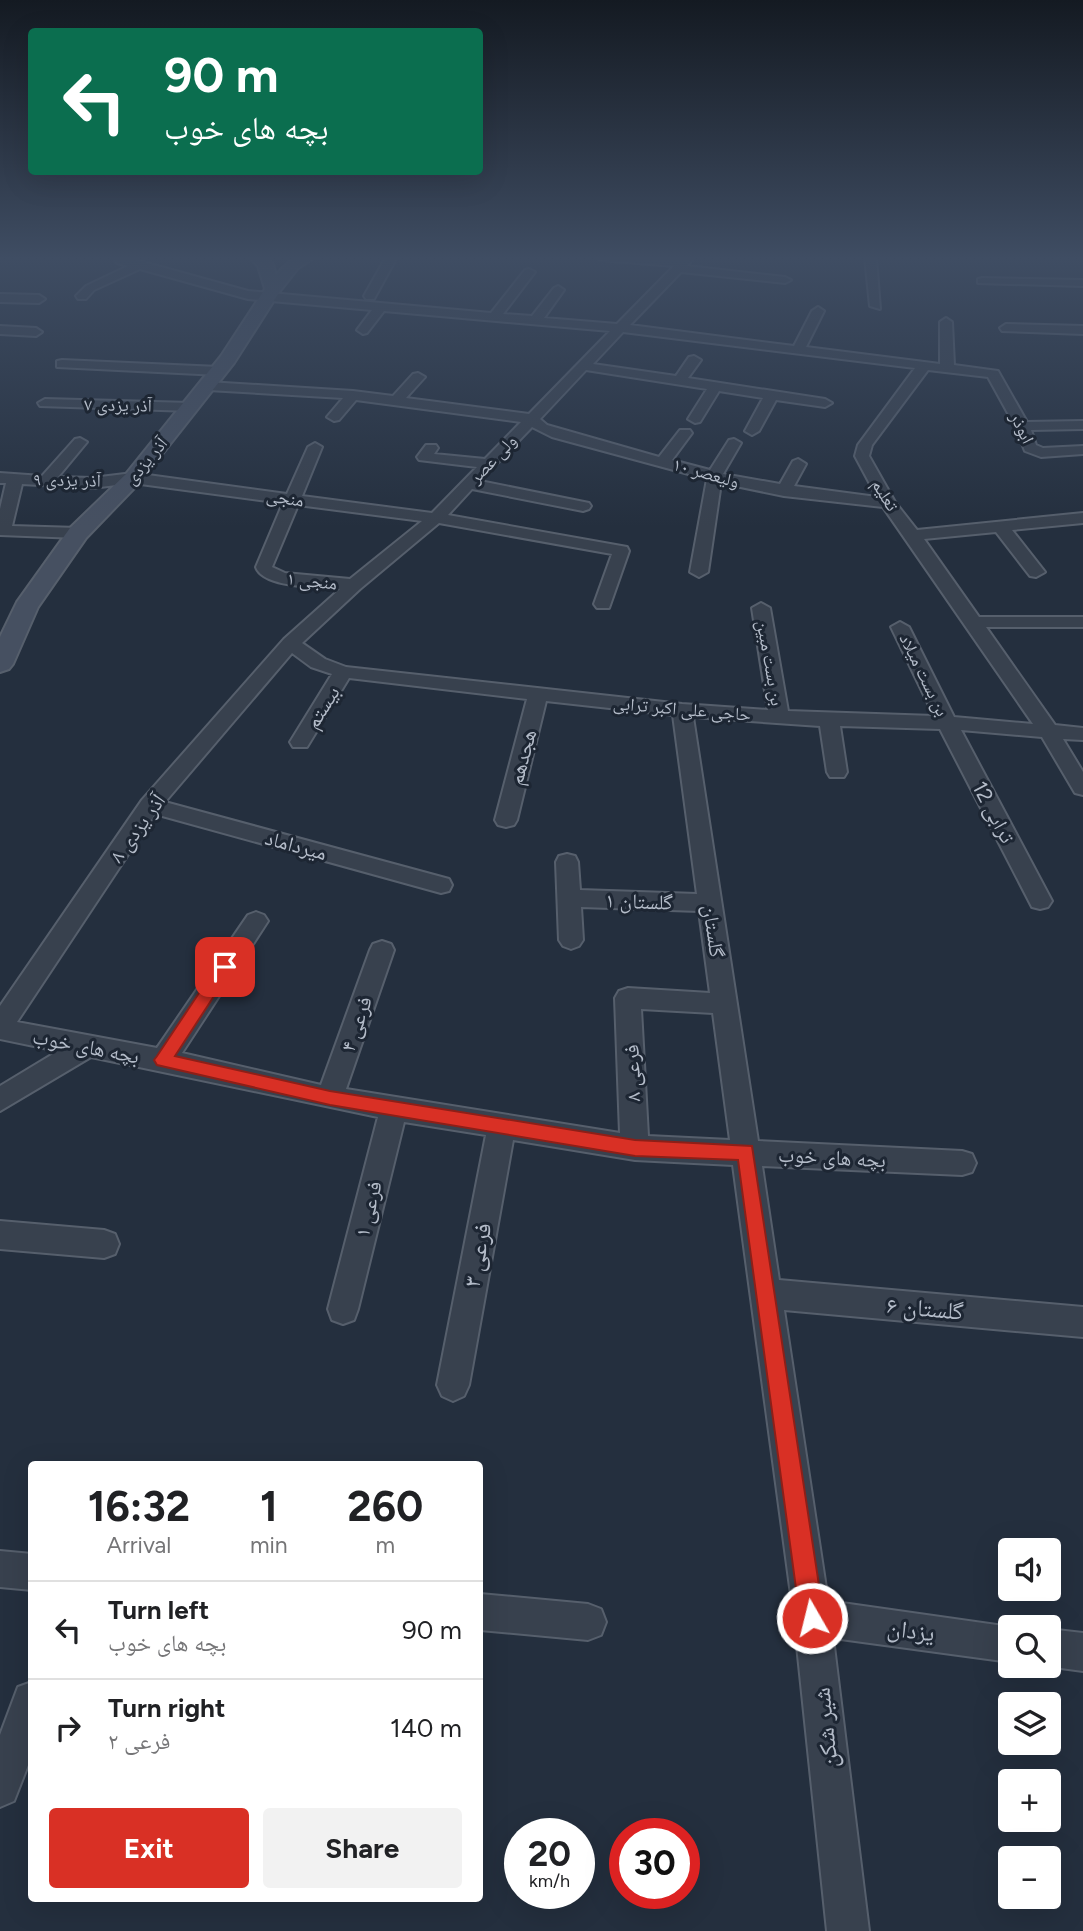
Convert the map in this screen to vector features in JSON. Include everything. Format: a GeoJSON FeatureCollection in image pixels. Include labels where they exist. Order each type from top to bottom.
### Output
{"type":"FeatureCollection","features":[{"type":"Feature","properties":{"kind":"street","name":"آذر یزدی"},"geometry":{"type":"LineString","coordinates":[[0,664],[26,607],[78,533],[133,478],[191,407],[235,347]]}},
{"type":"Feature","properties":{"kind":"street","name":"ولی عصر"},"geometry":{"type":"LineString","coordinates":[[291,643],[436,518],[601,347]]}},
{"type":"Feature","properties":{"kind":"street","name":"ابوذر"},"geometry":{"type":"LineString","coordinates":[[774,347],[993,374],[1023,426],[1030,448],[1034,451],[1083,450]]}},
{"type":"Feature","properties":{"kind":"street"},"geometry":{"type":"LineString","coordinates":[[947,347],[947,369]]}},
{"type":"Feature","properties":{"kind":"street"},"geometry":{"type":"LineString","coordinates":[[81,353],[218,372],[353,395],[533,419]]}},
{"type":"Feature","properties":{"kind":"street"},"geometry":{"type":"LineString","coordinates":[[680,381],[694,360]]}},
{"type":"Feature","properties":{"kind":"street"},"geometry":{"type":"LineString","coordinates":[[62,364],[218,372]]}},
{"type":"Feature","properties":{"kind":"street"},"geometry":{"type":"LineString","coordinates":[[583,366],[825,403]]}},
{"type":"Feature","properties":{"kind":"street","name":"تعلیم"},"geometry":{"type":"LineString","coordinates":[[923,366],[862,450],[862,456],[888,503],[1050,733],[1082,788]]}},
{"type":"Feature","properties":{"kind":"street"},"geometry":{"type":"LineString","coordinates":[[396,401],[418,377]]}},
{"type":"Feature","properties":{"kind":"street"},"geometry":{"type":"LineString","coordinates":[[695,419],[715,387]]}},
{"type":"Feature","properties":{"kind":"street"},"geometry":{"type":"LineString","coordinates":[[334,417],[353,395]]}},
{"type":"Feature","properties":{"kind":"street"},"geometry":{"type":"LineString","coordinates":[[752,431],[771,395]]}},
{"type":"Feature","properties":{"kind":"street","name":"آذر یزدی ۷"},"geometry":{"type":"LineString","coordinates":[[45,403],[191,407]]}},
{"type":"Feature","properties":{"kind":"street"},"geometry":{"type":"LineString","coordinates":[[446,425],[459,409]]}},
{"type":"Feature","properties":{"kind":"street","name":"۱۰ ولیعصر"},"geometry":{"type":"LineString","coordinates":[[533,419],[542,428],[557,434],[744,484],[888,503]]}},
{"type":"Feature","properties":{"kind":"street"},"geometry":{"type":"LineString","coordinates":[[1023,426],[1082,420]]}},
{"type":"Feature","properties":{"kind":"street"},"geometry":{"type":"LineString","coordinates":[[663,461],[685,433]]}},
{"type":"Feature","properties":{"kind":"street"},"geometry":{"type":"LineString","coordinates":[[45,482],[80,442]]}},
{"type":"Feature","properties":{"kind":"street"},"geometry":{"type":"LineString","coordinates":[[699,572],[715,475],[734,443]]}},
{"type":"Feature","properties":{"kind":"street"},"geometry":{"type":"LineString","coordinates":[[292,499],[315,447]]}},
{"type":"Feature","properties":{"kind":"street"},"geometry":{"type":"LineString","coordinates":[[430,448],[424,457],[489,464]]}},
{"type":"Feature","properties":{"kind":"street"},"geometry":{"type":"LineString","coordinates":[[784,491],[799,464]]}},
{"type":"Feature","properties":{"kind":"street","name":"آذر یزدی ۹"},"geometry":{"type":"LineString","coordinates":[[8,479],[92,483],[133,478]]}},
{"type":"Feature","properties":{"kind":"street","name":"منجی"},"geometry":{"type":"LineString","coordinates":[[133,478],[436,518],[621,551],[604,604]]}},
{"type":"Feature","properties":{"kind":"street"},"geometry":{"type":"LineString","coordinates":[[8,479],[2,530],[78,533]]}},
{"type":"Feature","properties":{"kind":"street"},"geometry":{"type":"LineString","coordinates":[[470,484],[583,506]]}},
{"type":"Feature","properties":{"kind":"street","name":"منجی ۱"},"geometry":{"type":"LineString","coordinates":[[292,499],[264,567],[265,571],[282,579],[354,586]]}},
{"type":"Feature","properties":{"kind":"street"},"geometry":{"type":"LineString","coordinates":[[913,535],[1083,518]]}},
{"type":"Feature","properties":{"kind":"street"},"geometry":{"type":"LineString","coordinates":[[1000,526],[1036,572]]}},
{"type":"Feature","properties":{"kind":"street","name":"بن بست مبین"},"geometry":{"type":"LineString","coordinates":[[761,608],[779,717]]}},
{"type":"Feature","properties":{"kind":"street"},"geometry":{"type":"LineString","coordinates":[[973,622],[1083,622]]}},
{"type":"Feature","properties":{"kind":"street","name":"بن بست میلاد"},"geometry":{"type":"LineString","coordinates":[[900,627],[947,723]]}},
{"type":"Feature","properties":{"kind":"street","name":"حاجی علی اکبر ترابی"},"geometry":{"type":"LineString","coordinates":[[291,643],[318,663],[343,673],[682,710],[829,720],[947,723],[1083,734]]}},
{"type":"Feature","properties":{"kind":"street","name":"۸ آذر یزدی"},"geometry":{"type":"LineString","coordinates":[[0,1027],[150,805],[291,643]]}},
{"type":"Feature","properties":{"kind":"street","name":"بیستم"},"geometry":{"type":"LineString","coordinates":[[300,742],[343,673]]}},
{"type":"Feature","properties":{"kind":"street","name":"هجدهم"},"geometry":{"type":"LineString","coordinates":[[506,820],[538,695]]}},
{"type":"Feature","properties":{"kind":"street","name":"گلستان"},"geometry":{"type":"LineString","coordinates":[[682,710],[746,1152]]}},
{"type":"Feature","properties":{"kind":"street"},"geometry":{"type":"LineString","coordinates":[[829,720],[837,772]]}},
{"type":"Feature","properties":{"kind":"street","name":"ترابی 12"},"geometry":{"type":"LineString","coordinates":[[947,723],[1040,901]]}},
{"type":"Feature","properties":{"kind":"street","name":"میرداماد"},"geometry":{"type":"LineString","coordinates":[[150,805],[441,885]]}},
{"type":"Feature","properties":{"kind":"street"},"geometry":{"type":"LineString","coordinates":[[567,862],[570,940]]}},
{"type":"Feature","properties":{"kind":"street","name":"گلستان ۱"},"geometry":{"type":"LineString","coordinates":[[569,898],[710,903]]}},
{"type":"Feature","properties":{"kind":"street"},"geometry":{"type":"LineString","coordinates":[[163,1060],[256,921]]}},
{"type":"Feature","properties":{"kind":"street","name":"فرعی ۴"},"geometry":{"type":"LineString","coordinates":[[330,1098],[382,950]]}},
{"type":"Feature","properties":{"kind":"street","name":"فرعی ۸"},"geometry":{"type":"LineString","coordinates":[[635,1148],[628,998],[725,1004]]}},
{"type":"Feature","properties":{"kind":"street","name":"بچه های خوب"},"geometry":{"type":"LineString","coordinates":[[0,1027],[330,1098],[635,1148],[962,1163]]}},
{"type":"Feature","properties":{"kind":"street"},"geometry":{"type":"LineString","coordinates":[[0,1100],[88,1046]]}},
{"type":"Feature","properties":{"kind":"street","name":"فرعی ۱"},"geometry":{"type":"LineString","coordinates":[[343,1309],[394,1108]]}},
{"type":"Feature","properties":{"kind":"street","name":"فرعی ۳"},"geometry":{"type":"LineString","coordinates":[[453,1385],[502,1126]]}},
{"type":"Feature","properties":{"kind":"street","name":"شیر شکن"},"geometry":{"type":"LineString","coordinates":[[746,1152],[812,1618],[848,1931]]}},
{"type":"Feature","properties":{"kind":"street"},"geometry":{"type":"LineString","coordinates":[[0,1235],[104,1244]]}},
{"type":"Feature","properties":{"kind":"street","name":"گلستان ۶"},"geometry":{"type":"LineString","coordinates":[[766,1294],[1083,1322]]}},
{"type":"Feature","properties":{"kind":"street"},"geometry":{"type":"LineString","coordinates":[[0,1569],[28,1572]]}},
{"type":"Feature","properties":{"kind":"street"},"geometry":{"type":"LineString","coordinates":[[483,1612],[588,1622]]}},
{"type":"Feature","properties":{"kind":"street","name":"یزدان"},"geometry":{"type":"LineString","coordinates":[[812,1618],[998,1641]]}},
{"type":"Feature","properties":{"kind":"street"},"geometry":{"type":"LineString","coordinates":[[1061,1649],[1083,1652]]}},
{"type":"Feature","properties":{"kind":"street"},"geometry":{"type":"LineString","coordinates":[[0,1787],[28,1712]]}},
{"type":"Feature","properties":{"kind":"route"},"geometry":{"type":"LineString","coordinates":[[225,967],[163,1060],[330,1098],[635,1148],[746,1152],[812,1618]]}}]}
